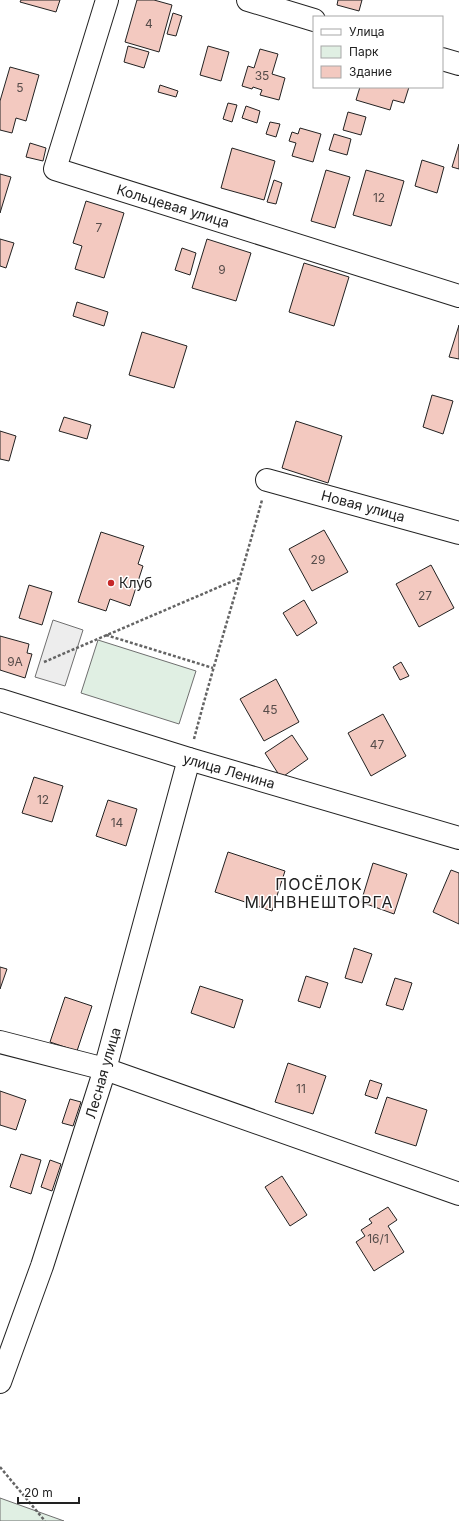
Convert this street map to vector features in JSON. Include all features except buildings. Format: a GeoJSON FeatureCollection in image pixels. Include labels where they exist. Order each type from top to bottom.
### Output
{"type":"FeatureCollection","features":[{"type":"Feature","properties":{"kind":"street","name":"Кольцевая улица"},"geometry":{"type":"LineString","coordinates":[[107,0],[55,169],[459,296]]}},
{"type":"Feature","properties":{"kind":"street"},"geometry":{"type":"LineString","coordinates":[[248,0],[313,20]]}},
{"type":"Feature","properties":{"kind":"street"},"geometry":{"type":"LineString","coordinates":[[443,59],[459,64]]}},
{"type":"Feature","properties":{"kind":"street","name":"Новая улица"},"geometry":{"type":"LineString","coordinates":[[267,480],[459,533]]}},
{"type":"Feature","properties":{"kind":"street","name":"улица Ленина"},"geometry":{"type":"LineString","coordinates":[[0,700],[189,759],[459,838]]}},
{"type":"Feature","properties":{"kind":"street","name":"Лесная улица"},"geometry":{"type":"LineString","coordinates":[[0,1382],[42,1266],[105,1069],[189,759]]}},
{"type":"Feature","properties":{"kind":"street"},"geometry":{"type":"LineString","coordinates":[[0,1042],[105,1069],[459,1194]]}},
{"type":"Feature","properties":{"kind":"path"},"geometry":{"type":"LineString","coordinates":[[189,759],[213,668],[267,480]]}},
{"type":"Feature","properties":{"kind":"path"},"geometry":{"type":"LineString","coordinates":[[44,662],[240,578]]}},
{"type":"Feature","properties":{"kind":"path"},"geometry":{"type":"LineString","coordinates":[[106,635],[213,668]]}},
{"type":"Feature","properties":{"kind":"path"},"geometry":{"type":"LineString","coordinates":[[0,1467],[45,1521]]}},
{"type":"Feature","properties":{"kind":"green space"},"geometry":{"type":"Polygon","coordinates":[[[98,640],[196,671],[179,724],[81,693],[98,640]]]}},
{"type":"Feature","properties":{"kind":"green space"},"geometry":{"type":"Polygon","coordinates":[[[0,1498],[64,1521],[0,1521],[0,1498]]]}},
{"type":"Feature","properties":{"kind":"shaded area"},"geometry":{"type":"Polygon","coordinates":[[[53,620],[83,630],[65,686],[35,677],[53,620]]]}},
{"type":"Feature","properties":{"kind":"place","name":"Клуб"},"geometry":{"type":"Point","coordinates":[111,583]}},
{"type":"Feature","properties":{"kind":"district","name":"ПОСЁЛОК МИНВНЕШТОРГА"},"geometry":{"type":"Point","coordinates":[319,893]}}]}
